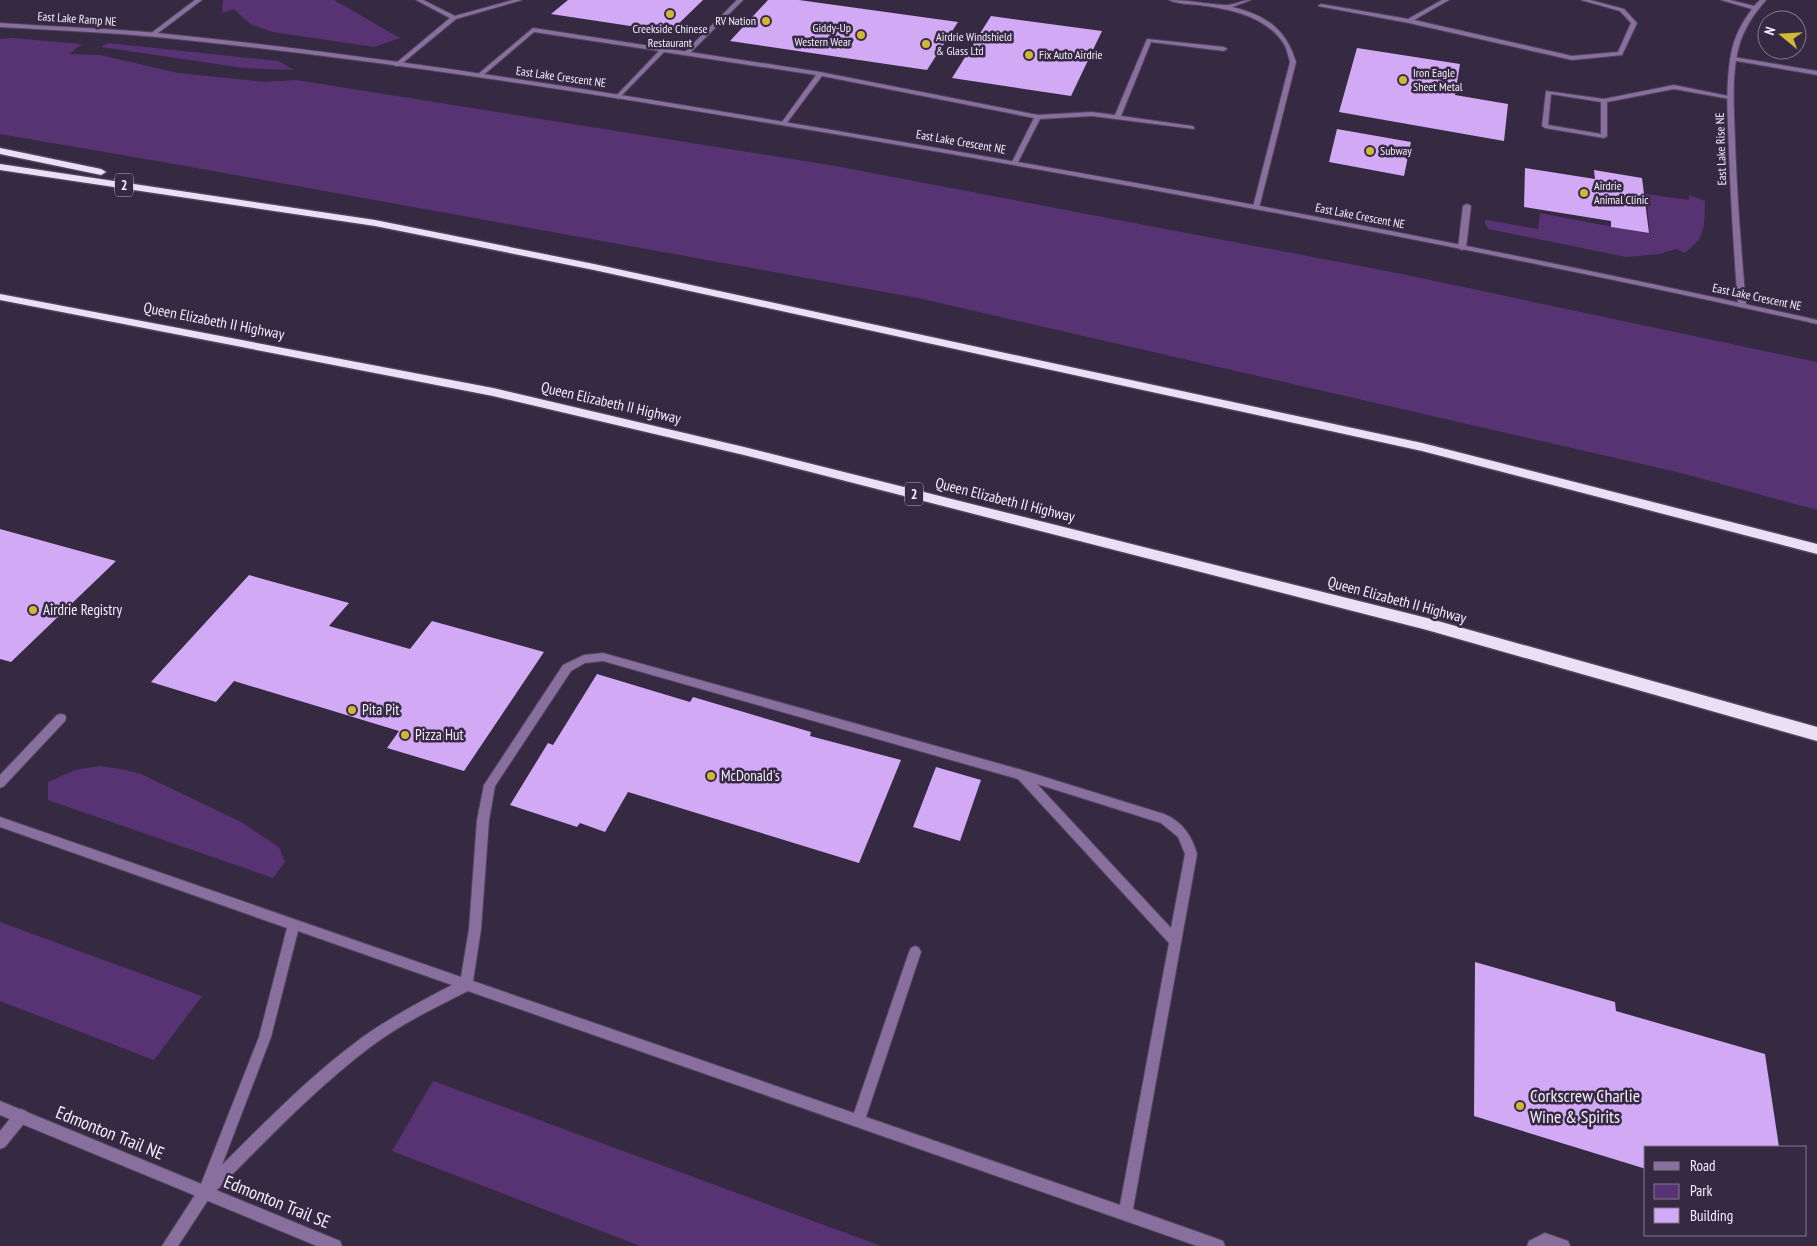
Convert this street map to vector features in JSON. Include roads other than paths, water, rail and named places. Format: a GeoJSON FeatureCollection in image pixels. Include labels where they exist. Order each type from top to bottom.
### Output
{"type":"FeatureCollection","features":[{"type":"Feature","properties":{"kind":"highway"},"geometry":{"type":"LineString","coordinates":[[0,151],[247,203]]}},
{"type":"Feature","properties":{"kind":"highway","name":"2"},"geometry":{"type":"LineString","coordinates":[[0,167],[376,223],[594,266],[1422,447],[1817,549]]}},
{"type":"Feature","properties":{"kind":"highway","name":"Queen Elizabeth II Highway"},"geometry":{"type":"LineString","coordinates":[[0,297],[493,392],[744,451],[1427,624],[1817,734]]}},
{"type":"Feature","properties":{"kind":"street"},"geometry":{"type":"LineString","coordinates":[[152,35],[199,0]]}},
{"type":"Feature","properties":{"kind":"street"},"geometry":{"type":"LineString","coordinates":[[419,0],[454,18]]}},
{"type":"Feature","properties":{"kind":"street"},"geometry":{"type":"LineString","coordinates":[[397,65],[454,18],[519,0]]}},
{"type":"Feature","properties":{"kind":"street"},"geometry":{"type":"LineString","coordinates":[[687,53],[740,0]]}},
{"type":"Feature","properties":{"kind":"street"},"geometry":{"type":"LineString","coordinates":[[1172,0],[1228,7],[1252,15],[1274,28],[1287,44],[1293,62],[1257,207]]}},
{"type":"Feature","properties":{"kind":"street"},"geometry":{"type":"LineString","coordinates":[[1228,7],[1248,0]]}},
{"type":"Feature","properties":{"kind":"street"},"geometry":{"type":"LineString","coordinates":[[1409,22],[1446,0]]}},
{"type":"Feature","properties":{"kind":"street"},"geometry":{"type":"LineString","coordinates":[[1321,6],[1409,22],[1572,58],[1620,54],[1634,23],[1622,10],[1584,0]]}},
{"type":"Feature","properties":{"kind":"street"},"geometry":{"type":"LineString","coordinates":[[1724,0],[1754,8]]}},
{"type":"Feature","properties":{"kind":"street","name":"East Lake Rise NE"},"geometry":{"type":"LineString","coordinates":[[1742,305],[1734,198],[1730,97],[1733,59],[1738,38],[1754,8],[1762,0]]}},
{"type":"Feature","properties":{"kind":"street","name":"East Lake Ramp NE"},"geometry":{"type":"LineString","coordinates":[[0,25],[152,35]]}},
{"type":"Feature","properties":{"kind":"street"},"geometry":{"type":"LineString","coordinates":[[479,76],[533,30],[820,74],[1038,117],[1092,114],[1192,128]]}},
{"type":"Feature","properties":{"kind":"street","name":"East Lake Crescent NE"},"geometry":{"type":"LineString","coordinates":[[152,35],[479,76],[784,123],[1015,162],[1257,207],[1742,305],[1817,322]]}},
{"type":"Feature","properties":{"kind":"street"},"geometry":{"type":"LineString","coordinates":[[1116,117],[1149,40],[1224,49]]}},
{"type":"Feature","properties":{"kind":"street"},"geometry":{"type":"LineString","coordinates":[[618,97],[664,49]]}},
{"type":"Feature","properties":{"kind":"street"},"geometry":{"type":"LineString","coordinates":[[1733,59],[1817,73]]}},
{"type":"Feature","properties":{"kind":"street"},"geometry":{"type":"LineString","coordinates":[[784,123],[820,74]]}},
{"type":"Feature","properties":{"kind":"street"},"geometry":{"type":"LineString","coordinates":[[1604,101],[1604,136],[1545,126],[1548,92],[1604,101],[1674,87],[1730,97]]}},
{"type":"Feature","properties":{"kind":"street"},"geometry":{"type":"LineString","coordinates":[[1015,162],[1038,117]]}},
{"type":"Feature","properties":{"kind":"street"},"geometry":{"type":"LineString","coordinates":[[1462,248],[1467,206]]}},
{"type":"Feature","properties":{"kind":"street"},"geometry":{"type":"LineString","coordinates":[[466,985],[474,929],[483,820],[490,785],[567,668],[576,661],[597,657],[624,662],[1022,775],[1164,818],[1178,827],[1188,840],[1191,854],[1125,1214]]}},
{"type":"Feature","properties":{"kind":"street"},"geometry":{"type":"LineString","coordinates":[[0,783],[61,718]]}},
{"type":"Feature","properties":{"kind":"street"},"geometry":{"type":"LineString","coordinates":[[1022,775],[1175,941]]}},
{"type":"Feature","properties":{"kind":"street"},"geometry":{"type":"LineString","coordinates":[[0,822],[1218,1246]]}},
{"type":"Feature","properties":{"kind":"street"},"geometry":{"type":"LineString","coordinates":[[170,1246],[205,1192],[265,1037],[294,925]]}},
{"type":"Feature","properties":{"kind":"street"},"geometry":{"type":"LineString","coordinates":[[858,1121],[915,952]]}},
{"type":"Feature","properties":{"kind":"street"},"geometry":{"type":"LineString","coordinates":[[205,1192],[305,1094],[353,1052],[403,1017],[466,985]]}},
{"type":"Feature","properties":{"kind":"street","name":"Edmonton Trail NE"},"geometry":{"type":"LineString","coordinates":[[0,1108],[205,1192]]}},
{"type":"Feature","properties":{"kind":"street"},"geometry":{"type":"LineString","coordinates":[[0,1142],[21,1116]]}},
{"type":"Feature","properties":{"kind":"street","name":"Edmonton Trail SE"},"geometry":{"type":"LineString","coordinates":[[205,1192],[335,1246]]}},
{"type":"Feature","properties":{"kind":"street"},"geometry":{"type":"LineString","coordinates":[[1534,1246],[1545,1240],[1563,1246]]}},
{"type":"Feature","properties":{"kind":"place","name":"Creekside Chinese Restaurant"},"geometry":{"type":"Point","coordinates":[670,14]}},
{"type":"Feature","properties":{"kind":"place","name":"RV Nation"},"geometry":{"type":"Point","coordinates":[766,21]}},
{"type":"Feature","properties":{"kind":"place","name":"Giddy-Up Western Wear"},"geometry":{"type":"Point","coordinates":[861,35]}},
{"type":"Feature","properties":{"kind":"place","name":"Airdrie Windshield & Glass Ltd"},"geometry":{"type":"Point","coordinates":[926,44]}},
{"type":"Feature","properties":{"kind":"place","name":"Fix Auto Airdrie"},"geometry":{"type":"Point","coordinates":[1029,55]}},
{"type":"Feature","properties":{"kind":"place","name":"Iron Eagle Sheet Metal"},"geometry":{"type":"Point","coordinates":[1403,80]}},
{"type":"Feature","properties":{"kind":"place","name":"Subway"},"geometry":{"type":"Point","coordinates":[1370,151]}},
{"type":"Feature","properties":{"kind":"place","name":"Airdrie Animal Clinic"},"geometry":{"type":"Point","coordinates":[1584,193]}},
{"type":"Feature","properties":{"kind":"place","name":"Airdrie Registry"},"geometry":{"type":"Point","coordinates":[33,610]}},
{"type":"Feature","properties":{"kind":"place","name":"Pita Pit"},"geometry":{"type":"Point","coordinates":[352,710]}},
{"type":"Feature","properties":{"kind":"place","name":"Pizza Hut"},"geometry":{"type":"Point","coordinates":[405,735]}},
{"type":"Feature","properties":{"kind":"place","name":"McDonald's"},"geometry":{"type":"Point","coordinates":[711,776]}},
{"type":"Feature","properties":{"kind":"place","name":"Corkscrew Charlie Wine & Spirits"},"geometry":{"type":"Point","coordinates":[1520,1106]}}]}
